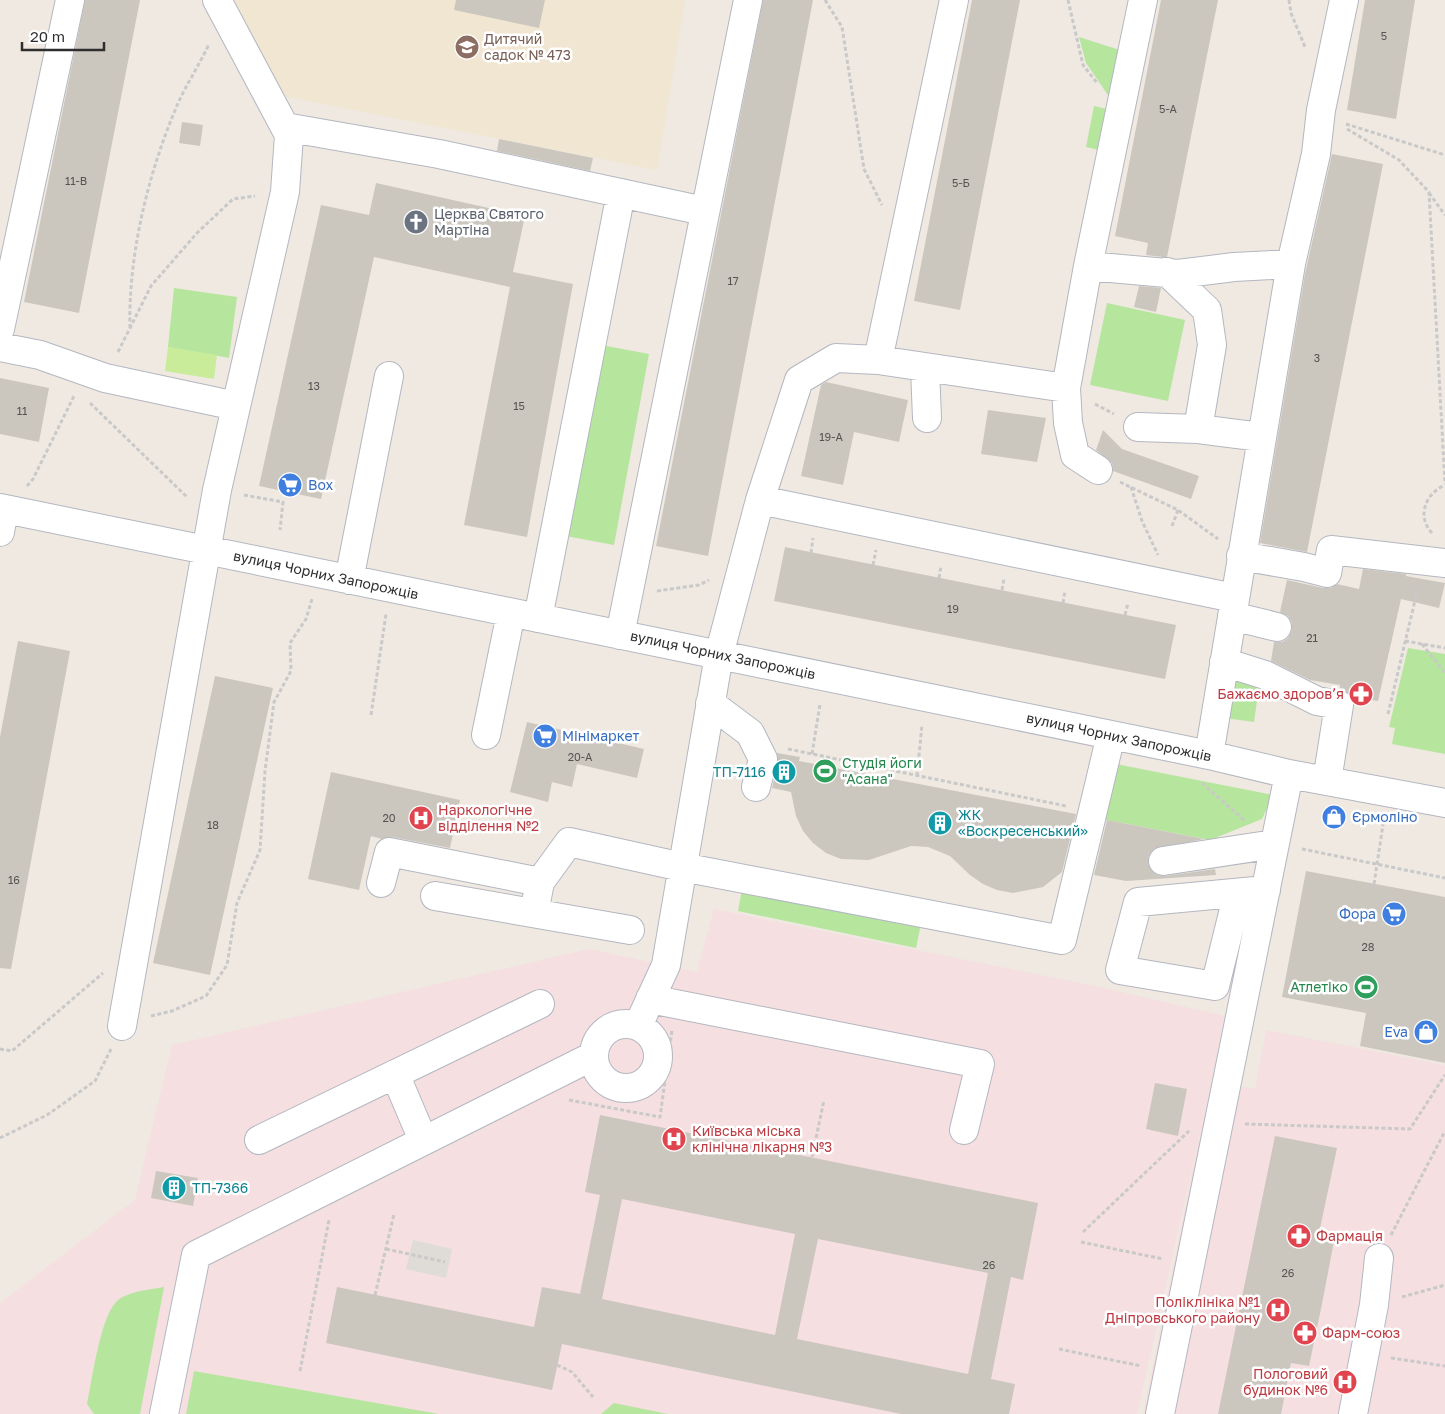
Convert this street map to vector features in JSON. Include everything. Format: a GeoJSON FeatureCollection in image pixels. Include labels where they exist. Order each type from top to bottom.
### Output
{"type":"FeatureCollection","features":[{"type":"Feature","properties":{"kind":"street"},"geometry":{"type":"LineString","coordinates":[[0,329],[70,0]]}},
{"type":"Feature","properties":{"kind":"street"},"geometry":{"type":"LineString","coordinates":[[620,635],[748,0]]}},
{"type":"Feature","properties":{"kind":"street"},"geometry":{"type":"LineString","coordinates":[[878,360],[954,0]]}},
{"type":"Feature","properties":{"kind":"street"},"geometry":{"type":"LineString","coordinates":[[1098,470],[1075,455],[1068,423],[1066,388],[1088,266],[1143,0]]}},
{"type":"Feature","properties":{"kind":"street"},"geometry":{"type":"LineString","coordinates":[[1209,755],[1291,264],[1316,154],[1322,110],[1344,0]]}},
{"type":"Feature","properties":{"kind":"street"},"geometry":{"type":"LineString","coordinates":[[123,1024],[217,490],[285,192],[289,135],[220,7]]}},
{"type":"Feature","properties":{"kind":"street"},"geometry":{"type":"LineString","coordinates":[[285,127],[439,154],[704,211]]}},
{"type":"Feature","properties":{"kind":"street"},"geometry":{"type":"LineString","coordinates":[[538,618],[621,193]]}},
{"type":"Feature","properties":{"kind":"street"},"geometry":{"type":"LineString","coordinates":[[1088,266],[1178,274],[1234,267],[1291,264]]}},
{"type":"Feature","properties":{"kind":"street"},"geometry":{"type":"LineString","coordinates":[[1167,272],[1207,310],[1212,345],[1198,429]]}},
{"type":"Feature","properties":{"kind":"street"},"geometry":{"type":"LineString","coordinates":[[0,346],[40,354],[105,378],[236,406]]}},
{"type":"Feature","properties":{"kind":"street"},"geometry":{"type":"LineString","coordinates":[[638,1026],[666,965],[719,655],[760,500],[799,380],[836,358],[878,360],[1066,388]]}},
{"type":"Feature","properties":{"kind":"street"},"geometry":{"type":"LineString","coordinates":[[925,368],[927,418]]}},
{"type":"Feature","properties":{"kind":"street"},"geometry":{"type":"LineString","coordinates":[[349,580],[389,376]]}},
{"type":"Feature","properties":{"kind":"street"},"geometry":{"type":"LineString","coordinates":[[1138,427],[1198,429],[1261,437]]}},
{"type":"Feature","properties":{"kind":"street"},"geometry":{"type":"LineString","coordinates":[[760,500],[1166,584],[1233,607],[1277,627]]}},
{"type":"Feature","properties":{"kind":"street","name":"вулиця Чорних Запорожців"},"geometry":{"type":"LineString","coordinates":[[1,516],[206,550],[1209,755],[1289,774],[1445,803]]}},
{"type":"Feature","properties":{"kind":"street"},"geometry":{"type":"LineString","coordinates":[[1241,556],[1304,567],[1326,573],[1331,550],[1435,562]]}},
{"type":"Feature","properties":{"kind":"street"},"geometry":{"type":"LineString","coordinates":[[486,735],[511,612]]}},
{"type":"Feature","properties":{"kind":"street"},"geometry":{"type":"LineString","coordinates":[[1224,662],[1265,675],[1318,701],[1339,705],[1327,781]]}},
{"type":"Feature","properties":{"kind":"street"},"geometry":{"type":"LineString","coordinates":[[710,703],[750,733],[763,759],[756,787]]}},
{"type":"Feature","properties":{"kind":"street"},"geometry":{"type":"LineString","coordinates":[[534,913],[540,882],[569,842],[682,868],[1062,940],[1111,735]]}},
{"type":"Feature","properties":{"kind":"street"},"geometry":{"type":"LineString","coordinates":[[1160,1414],[1289,774]]}},
{"type":"Feature","properties":{"kind":"street"},"geometry":{"type":"LineString","coordinates":[[1163,861],[1275,844]]}},
{"type":"Feature","properties":{"kind":"street"},"geometry":{"type":"LineString","coordinates":[[381,883],[389,852],[540,882]]}},
{"type":"Feature","properties":{"kind":"street"},"geometry":{"type":"LineString","coordinates":[[1238,893],[1215,986],[1120,970],[1138,902],[1266,890]]}},
{"type":"Feature","properties":{"kind":"street"},"geometry":{"type":"LineString","coordinates":[[435,896],[630,930]]}},
{"type":"Feature","properties":{"kind":"street"},"geometry":{"type":"LineString","coordinates":[[650,999],[980,1064],[964,1130]]}},
{"type":"Feature","properties":{"kind":"street"},"geometry":{"type":"LineString","coordinates":[[259,1140],[540,1004]]}},
{"type":"Feature","properties":{"kind":"street"},"geometry":{"type":"LineString","coordinates":[[627,1024],[638,1026],[648,1032],[655,1041],[658,1056],[657,1067],[651,1077],[642,1084],[624,1088],[613,1086],[604,1080],[597,1071],[593,1056],[595,1045],[601,1035],[609,1028],[627,1024]]}},
{"type":"Feature","properties":{"kind":"street"},"geometry":{"type":"LineString","coordinates":[[164,1414],[196,1255],[593,1056]]}},
{"type":"Feature","properties":{"kind":"street"},"geometry":{"type":"LineString","coordinates":[[395,1074],[423,1140]]}},
{"type":"Feature","properties":{"kind":"street"},"geometry":{"type":"LineString","coordinates":[[1353,1414],[1374,1305],[1380,1258]]}},
{"type":"Feature","properties":{"kind":"path"},"geometry":{"type":"LineString","coordinates":[[825,0],[842,27],[864,169],[902,246]]}},
{"type":"Feature","properties":{"kind":"path"},"geometry":{"type":"LineString","coordinates":[[1068,0],[1083,65],[1109,101],[1120,111]]}},
{"type":"Feature","properties":{"kind":"path"},"geometry":{"type":"LineString","coordinates":[[130,330],[129,299],[143,210],[176,107],[204,56],[220,7]]}},
{"type":"Feature","properties":{"kind":"path"},"geometry":{"type":"LineString","coordinates":[[1445,156],[1340,124],[1399,160],[1429,192],[1445,215]]}},
{"type":"Feature","properties":{"kind":"path"},"geometry":{"type":"LineString","coordinates":[[105,378],[151,286],[197,233],[232,199],[285,192]]}},
{"type":"Feature","properties":{"kind":"path"},"geometry":{"type":"LineString","coordinates":[[1425,521],[1426,503],[1437,489],[1445,485],[1429,192]]}},
{"type":"Feature","properties":{"kind":"path"},"geometry":{"type":"LineString","coordinates":[[1066,388],[1138,427]]}},
{"type":"Feature","properties":{"kind":"path"},"geometry":{"type":"LineString","coordinates":[[33,479],[77,390]]}},
{"type":"Feature","properties":{"kind":"path"},"geometry":{"type":"LineString","coordinates":[[84,397],[190,500]]}},
{"type":"Feature","properties":{"kind":"path"},"geometry":{"type":"LineString","coordinates":[[1098,470],[1109,478],[1130,486],[1178,510],[1241,556]]}},
{"type":"Feature","properties":{"kind":"path"},"geometry":{"type":"LineString","coordinates":[[1130,486],[1142,521],[1161,562],[1166,584]]}},
{"type":"Feature","properties":{"kind":"path"},"geometry":{"type":"LineString","coordinates":[[217,490],[283,502],[280,530]]}},
{"type":"Feature","properties":{"kind":"path"},"geometry":{"type":"LineString","coordinates":[[1172,526],[1178,510]]}},
{"type":"Feature","properties":{"kind":"path"},"geometry":{"type":"LineString","coordinates":[[629,593],[699,585],[721,575],[744,560]]}},
{"type":"Feature","properties":{"kind":"path"},"geometry":{"type":"LineString","coordinates":[[1388,714],[1405,641],[1435,562]]}},
{"type":"Feature","properties":{"kind":"path"},"geometry":{"type":"LineString","coordinates":[[0,1138],[47,1115],[95,1081],[123,1024],[172,1011],[206,996],[227,965],[237,903],[260,850],[264,772],[274,702],[291,671],[290,644],[306,620],[313,596]]}},
{"type":"Feature","properties":{"kind":"path"},"geometry":{"type":"LineString","coordinates":[[371,715],[386,612]]}},
{"type":"Feature","properties":{"kind":"path"},"geometry":{"type":"LineString","coordinates":[[1405,641],[1445,648]]}},
{"type":"Feature","properties":{"kind":"path"},"geometry":{"type":"LineString","coordinates":[[1421,643],[1445,673]]}},
{"type":"Feature","properties":{"kind":"path"},"geometry":{"type":"LineString","coordinates":[[812,754],[821,702]]}},
{"type":"Feature","properties":{"kind":"path"},"geometry":{"type":"LineString","coordinates":[[916,776],[922,723]]}},
{"type":"Feature","properties":{"kind":"path"},"geometry":{"type":"LineString","coordinates":[[755,743],[1068,806]]}},
{"type":"Feature","properties":{"kind":"path"},"geometry":{"type":"LineString","coordinates":[[1198,780],[1275,844],[1445,878]]}},
{"type":"Feature","properties":{"kind":"path"},"geometry":{"type":"LineString","coordinates":[[1374,884],[1385,810]]}},
{"type":"Feature","properties":{"kind":"path"},"geometry":{"type":"LineString","coordinates":[[0,1050],[12,1051],[137,944]]}},
{"type":"Feature","properties":{"kind":"path"},"geometry":{"type":"LineString","coordinates":[[1084,1232],[1194,1126],[1219,1123],[1410,1129],[1445,1075]]}},
{"type":"Feature","properties":{"kind":"path"},"geometry":{"type":"LineString","coordinates":[[560,1104],[569,1100],[660,1117]]}},
{"type":"Feature","properties":{"kind":"path"},"geometry":{"type":"LineString","coordinates":[[812,1157],[824,1100]]}},
{"type":"Feature","properties":{"kind":"path"},"geometry":{"type":"LineString","coordinates":[[1380,1258],[1445,1132]]}},
{"type":"Feature","properties":{"kind":"path"},"geometry":{"type":"LineString","coordinates":[[375,1295],[394,1214]]}},
{"type":"Feature","properties":{"kind":"path"},"geometry":{"type":"LineString","coordinates":[[300,1371],[329,1219]]}},
{"type":"Feature","properties":{"kind":"path"},"geometry":{"type":"LineString","coordinates":[[1081,1242],[1190,1266]]}},
{"type":"Feature","properties":{"kind":"path"},"geometry":{"type":"LineString","coordinates":[[386,1248],[445,1262]]}},
{"type":"Feature","properties":{"kind":"path"},"geometry":{"type":"LineString","coordinates":[[1374,1305],[1445,1285]]}},
{"type":"Feature","properties":{"kind":"path"},"geometry":{"type":"LineString","coordinates":[[1059,1348],[1168,1371]]}},
{"type":"Feature","properties":{"kind":"path"},"geometry":{"type":"LineString","coordinates":[[1365,1354],[1445,1366]]}},
{"type":"Feature","properties":{"kind":"path"},"geometry":{"type":"LineString","coordinates":[[557,1365],[572,1372],[593,1397]]}},
{"type":"Feature","properties":{"kind":"shaded area","name":"Дитячий садок № 473"},"geometry":{"type":"Polygon","coordinates":[[[235,0],[685,0],[657,170],[277,95],[235,0]]]}},
{"type":"Feature","properties":{"kind":"shaded area","name":"Київська міська клінічна лікарня №3"},"geometry":{"type":"Polygon","coordinates":[[[714,909],[1100,987],[1225,1016],[1212,1078],[1226,1084],[1255,1089],[1266,1030],[1445,1065],[1445,1414],[1143,1414],[1203,1120],[1137,1414],[0,1414],[0,1303],[135,1200],[172,1045],[589,949],[697,972],[714,909]]]}},
{"type":"Feature","properties":{"kind":"shaded area"},"geometry":{"type":"Polygon","coordinates":[[[413,1240],[452,1249],[446,1278],[406,1269],[413,1240]]]}},
{"type":"Feature","properties":{"kind":"green space"},"geometry":{"type":"Polygon","coordinates":[[[1079,37],[1126,52],[1110,98],[1086,63],[1079,37]]]}},
{"type":"Feature","properties":{"kind":"green space"},"geometry":{"type":"Polygon","coordinates":[[[1094,106],[1111,110],[1103,151],[1086,147],[1094,106]]]}},
{"type":"Feature","properties":{"kind":"green space"},"geometry":{"type":"Polygon","coordinates":[[[174,288],[237,297],[229,358],[168,347],[174,288]]]}},
{"type":"Feature","properties":{"kind":"green space"},"geometry":{"type":"Polygon","coordinates":[[[1107,303],[1185,320],[1168,401],[1090,385],[1107,303]]]}},
{"type":"Feature","properties":{"kind":"green space"},"geometry":{"type":"Polygon","coordinates":[[[601,345],[649,354],[614,545],[566,536],[601,345]]]}},
{"type":"Feature","properties":{"kind":"green space"},"geometry":{"type":"Polygon","coordinates":[[[168,347],[217,355],[214,379],[165,371],[168,347]]]}},
{"type":"Feature","properties":{"kind":"green space"},"geometry":{"type":"Polygon","coordinates":[[[1408,648],[1445,654],[1445,754],[1392,744],[1395,728],[1389,727],[1408,648]]]}},
{"type":"Feature","properties":{"kind":"green space"},"geometry":{"type":"Polygon","coordinates":[[[1231,676],[1260,680],[1254,722],[1225,718],[1231,676]]]}},
{"type":"Feature","properties":{"kind":"green space"},"geometry":{"type":"Polygon","coordinates":[[[1116,764],[1273,795],[1262,819],[1210,840],[1102,819],[1116,764]]]}},
{"type":"Feature","properties":{"kind":"green space"},"geometry":{"type":"Polygon","coordinates":[[[743,884],[922,919],[916,948],[738,911],[743,884]]]}},
{"type":"Feature","properties":{"kind":"green space"},"geometry":{"type":"Polygon","coordinates":[[[164,1287],[140,1414],[94,1414],[87,1404],[97,1350],[110,1310],[116,1302],[126,1295],[164,1287]]]}},
{"type":"Feature","properties":{"kind":"green space"},"geometry":{"type":"Polygon","coordinates":[[[194,1371],[439,1414],[186,1414],[194,1371]]]}},
{"type":"Feature","properties":{"kind":"green space"},"geometry":{"type":"Polygon","coordinates":[[[614,1403],[668,1414],[601,1414],[614,1403]]]}},
{"type":"Feature","properties":{"kind":"building"},"geometry":{"type":"Polygon","coordinates":[[[85,0],[140,0],[79,313],[24,302],[85,0]]]}},
{"type":"Feature","properties":{"kind":"building","name":"Дитячий садок № 473"},"geometry":{"type":"Polygon","coordinates":[[[456,0],[545,0],[539,28],[454,10],[456,0]]]}},
{"type":"Feature","properties":{"kind":"building"},"geometry":{"type":"Polygon","coordinates":[[[763,0],[813,0],[708,556],[656,546],[763,0]]]}},
{"type":"Feature","properties":{"kind":"building"},"geometry":{"type":"Polygon","coordinates":[[[972,0],[1020,0],[960,310],[914,301],[972,0]]]}},
{"type":"Feature","properties":{"kind":"building"},"geometry":{"type":"Polygon","coordinates":[[[1161,0],[1218,0],[1167,257],[1146,255],[1148,243],[1115,236],[1161,0]]]}},
{"type":"Feature","properties":{"kind":"building"},"geometry":{"type":"Polygon","coordinates":[[[1365,0],[1415,0],[1396,119],[1347,110],[1365,0]]]}},
{"type":"Feature","properties":{"kind":"building"},"geometry":{"type":"Polygon","coordinates":[[[182,122],[203,125],[200,146],[179,143],[182,122]]]}},
{"type":"Feature","properties":{"kind":"building"},"geometry":{"type":"Polygon","coordinates":[[[499,139],[593,158],[590,171],[497,151],[499,139]]]}},
{"type":"Feature","properties":{"kind":"building"},"geometry":{"type":"Polygon","coordinates":[[[1332,154],[1383,164],[1307,552],[1260,543],[1305,274],[1332,154]]]}},
{"type":"Feature","properties":{"kind":"building"},"geometry":{"type":"Polygon","coordinates":[[[376,183],[525,216],[513,272],[573,284],[527,537],[464,525],[510,287],[374,257],[321,499],[259,486],[321,205],[369,215],[376,183]]]}},
{"type":"Feature","properties":{"kind":"building"},"geometry":{"type":"Polygon","coordinates":[[[1139,286],[1161,288],[1156,312],[1134,307],[1139,286]]]}},
{"type":"Feature","properties":{"kind":"building"},"geometry":{"type":"Polygon","coordinates":[[[0,378],[49,388],[39,442],[0,434],[0,378]]]}},
{"type":"Feature","properties":{"kind":"building"},"geometry":{"type":"Polygon","coordinates":[[[826,382],[908,400],[899,442],[854,432],[843,485],[801,476],[821,385],[826,382]]]}},
{"type":"Feature","properties":{"kind":"building"},"geometry":{"type":"Polygon","coordinates":[[[988,410],[1046,418],[1037,462],[981,454],[988,410]]]}},
{"type":"Feature","properties":{"kind":"building"},"geometry":{"type":"Polygon","coordinates":[[[1103,430],[1122,449],[1199,476],[1191,499],[1113,471],[1112,463],[1096,450],[1103,430]]]}},
{"type":"Feature","properties":{"kind":"building"},"geometry":{"type":"Polygon","coordinates":[[[785,547],[1176,625],[1165,679],[774,601],[785,547]]]}},
{"type":"Feature","properties":{"kind":"building"},"geometry":{"type":"Polygon","coordinates":[[[1363,569],[1406,574],[1406,576],[1445,583],[1439,608],[1401,599],[1378,701],[1352,697],[1349,693],[1340,689],[1340,685],[1310,680],[1271,661],[1274,642],[1282,642],[1288,638],[1292,630],[1292,623],[1288,616],[1280,612],[1287,580],[1323,588],[1331,588],[1337,584],[1359,589],[1363,569]]]}},
{"type":"Feature","properties":{"kind":"building"},"geometry":{"type":"Polygon","coordinates":[[[18,641],[70,651],[11,969],[0,968],[0,737],[18,641]]]}},
{"type":"Feature","properties":{"kind":"building"},"geometry":{"type":"Polygon","coordinates":[[[215,676],[273,688],[210,975],[153,963],[215,676]]]}},
{"type":"Feature","properties":{"kind":"building"},"geometry":{"type":"Polygon","coordinates":[[[527,722],[644,749],[637,778],[577,764],[572,787],[552,782],[548,802],[510,792],[527,722]]]}},
{"type":"Feature","properties":{"kind":"building","name":"ЖК «Воскресенський»"},"geometry":{"type":"Polygon","coordinates":[[[777,753],[800,757],[799,761],[1076,814],[1062,872],[1043,887],[1013,893],[997,890],[983,884],[970,875],[950,856],[928,847],[911,846],[869,860],[841,859],[826,853],[813,843],[803,831],[796,816],[791,792],[772,788],[778,763],[777,753]]]}},
{"type":"Feature","properties":{"kind":"building"},"geometry":{"type":"Polygon","coordinates":[[[331,772],[460,800],[450,848],[392,837],[382,839],[371,836],[359,890],[308,879],[331,772]]]}},
{"type":"Feature","properties":{"kind":"building"},"geometry":{"type":"Polygon","coordinates":[[[1107,820],[1204,839],[1154,849],[1149,855],[1148,863],[1151,870],[1157,875],[1165,876],[1215,869],[1216,875],[1126,881],[1094,875],[1107,820]]]}},
{"type":"Feature","properties":{"kind":"building"},"geometry":{"type":"Polygon","coordinates":[[[1306,871],[1445,897],[1445,1063],[1360,1046],[1366,1013],[1282,997],[1306,871]]]}},
{"type":"Feature","properties":{"kind":"building"},"geometry":{"type":"Polygon","coordinates":[[[1155,1083],[1187,1089],[1178,1136],[1146,1129],[1155,1083]]]}},
{"type":"Feature","properties":{"kind":"building"},"geometry":{"type":"Polygon","coordinates":[[[600,1115],[1038,1203],[1023,1280],[1011,1277],[991,1379],[1015,1384],[1009,1414],[901,1414],[562,1344],[552,1390],[326,1343],[337,1287],[534,1327],[542,1287],[580,1294],[600,1195],[585,1192],[600,1115]],[[622,1199],[602,1299],[775,1335],[795,1234],[622,1199]],[[818,1239],[797,1339],[968,1374],[988,1273],[818,1239]]]}},
{"type":"Feature","properties":{"kind":"building"},"geometry":{"type":"Polygon","coordinates":[[[1275,1136],[1337,1148],[1318,1238],[1334,1241],[1322,1304],[1309,1366],[1291,1363],[1281,1414],[1218,1414],[1275,1136]]]}},
{"type":"Feature","properties":{"kind":"building","name":"ТП-7366"},"geometry":{"type":"Polygon","coordinates":[[[156,1171],[198,1178],[193,1206],[151,1198],[156,1171]]]}},
{"type":"Feature","properties":{"kind":"place","name":"Дитячий садок № 473"},"geometry":{"type":"Point","coordinates":[467,47]}},
{"type":"Feature","properties":{"kind":"place","name":"Церква Святого Мартіна"},"geometry":{"type":"Point","coordinates":[416,222]}},
{"type":"Feature","properties":{"kind":"place","name":"Box"},"geometry":{"type":"Point","coordinates":[290,485]}},
{"type":"Feature","properties":{"kind":"place","name":"Бажаємо здоровʼя"},"geometry":{"type":"Point","coordinates":[1361,694]}},
{"type":"Feature","properties":{"kind":"place","name":"Мінімаркет"},"geometry":{"type":"Point","coordinates":[545,736]}},
{"type":"Feature","properties":{"kind":"place","name":"Студія йоги \"Асана\""},"geometry":{"type":"Point","coordinates":[825,771]}},
{"type":"Feature","properties":{"kind":"place","name":"ТП-7116"},"geometry":{"type":"Point","coordinates":[784,772]}},
{"type":"Feature","properties":{"kind":"place","name":"Єрмоліно"},"geometry":{"type":"Point","coordinates":[1334,817]}},
{"type":"Feature","properties":{"kind":"place","name":"Наркологічне відділення №2"},"geometry":{"type":"Point","coordinates":[421,818]}},
{"type":"Feature","properties":{"kind":"place","name":"ЖК «Воскресенський»"},"geometry":{"type":"Point","coordinates":[940,823]}},
{"type":"Feature","properties":{"kind":"place","name":"Фора"},"geometry":{"type":"Point","coordinates":[1394,914]}},
{"type":"Feature","properties":{"kind":"place","name":"Атлетіко"},"geometry":{"type":"Point","coordinates":[1366,987]}},
{"type":"Feature","properties":{"kind":"place","name":"Eva"},"geometry":{"type":"Point","coordinates":[1426,1032]}},
{"type":"Feature","properties":{"kind":"place","name":"Київська міська клінічна лікарня №3"},"geometry":{"type":"Point","coordinates":[674,1139]}},
{"type":"Feature","properties":{"kind":"place","name":"ТП-7366"},"geometry":{"type":"Point","coordinates":[174,1188]}},
{"type":"Feature","properties":{"kind":"place","name":"Фармація"},"geometry":{"type":"Point","coordinates":[1299,1236]}},
{"type":"Feature","properties":{"kind":"place","name":"Поліклініка №1 Дніпровського району"},"geometry":{"type":"Point","coordinates":[1278,1310]}},
{"type":"Feature","properties":{"kind":"place","name":"Фарм-союз"},"geometry":{"type":"Point","coordinates":[1305,1333]}},
{"type":"Feature","properties":{"kind":"place","name":"Пологовий будинок №6"},"geometry":{"type":"Point","coordinates":[1345,1382]}}]}
